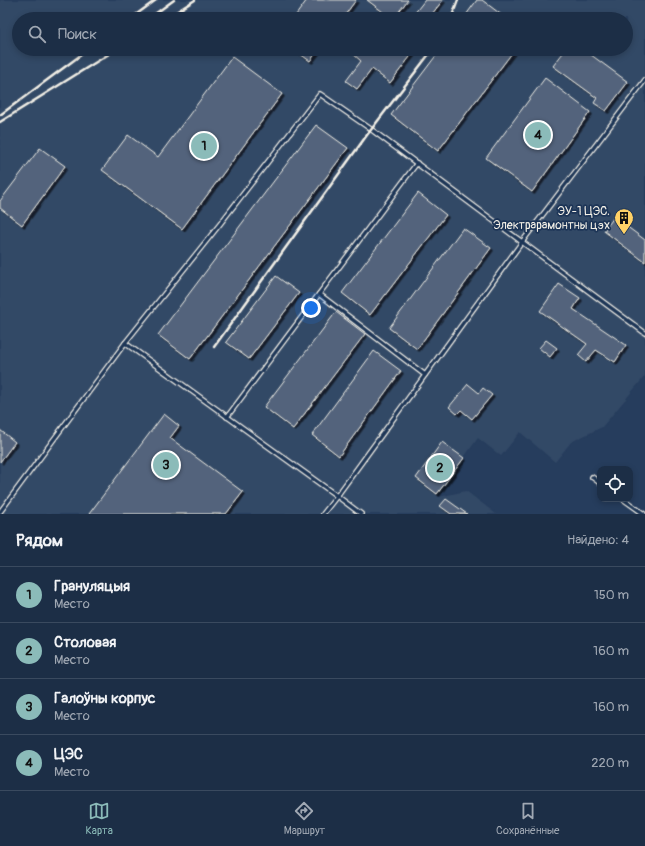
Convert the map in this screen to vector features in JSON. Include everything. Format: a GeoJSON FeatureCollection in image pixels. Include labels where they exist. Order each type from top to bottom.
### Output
{"type":"FeatureCollection","features":[{"type":"Feature","properties":{"kind":"lane"},"geometry":{"type":"LineString","coordinates":[[323,514],[522,242],[645,80]]}},
{"type":"Feature","properties":{"kind":"lane"},"geometry":{"type":"LineString","coordinates":[[0,512],[125,343],[320,94],[417,163],[645,333]]}},
{"type":"Feature","properties":{"kind":"lane"},"geometry":{"type":"LineString","coordinates":[[227,417],[417,163]]}},
{"type":"Feature","properties":{"kind":"lane"},"geometry":{"type":"LineString","coordinates":[[319,294],[425,376]]}},
{"type":"Feature","properties":{"kind":"lane"},"geometry":{"type":"LineString","coordinates":[[125,343],[361,514]]}},
{"type":"Feature","properties":{"kind":"lane"},"geometry":{"type":"LineString","coordinates":[[592,477],[597,481]]}},
{"type":"Feature","properties":{"kind":"lane"},"geometry":{"type":"LineString","coordinates":[[627,502],[644,514]]}},
{"type":"Feature","properties":{"kind":"shaded area"},"geometry":{"type":"Polygon","coordinates":[[[0,0],[645,0],[645,376],[602,427],[571,442],[555,462],[520,432],[501,456],[478,438],[437,494],[439,497],[466,491],[496,514],[0,514],[0,0]]]}},
{"type":"Feature","properties":{"kind":"building"},"geometry":{"type":"Polygon","coordinates":[[[307,0],[356,0],[347,12],[298,12],[307,0]]]}},
{"type":"Feature","properties":{"kind":"building"},"geometry":{"type":"Polygon","coordinates":[[[367,0],[408,0],[399,12],[383,12],[367,0]]]}},
{"type":"Feature","properties":{"kind":"building"},"geometry":{"type":"Polygon","coordinates":[[[425,0],[443,0],[434,12],[416,12],[425,0]]]}},
{"type":"Feature","properties":{"kind":"building"},"geometry":{"type":"Polygon","coordinates":[[[477,0],[482,0],[498,12],[468,12],[477,0]]]}},
{"type":"Feature","properties":{"kind":"building"},"geometry":{"type":"Polygon","coordinates":[[[303,56],[314,56],[310,61],[303,56]]]}},
{"type":"Feature","properties":{"kind":"building"},"geometry":{"type":"Polygon","coordinates":[[[355,56],[411,56],[390,83],[372,69],[357,89],[346,81],[361,61],[355,56]]]}},
{"type":"Feature","properties":{"kind":"building"},"geometry":{"type":"Polygon","coordinates":[[[436,56],[510,56],[438,151],[391,115],[436,56]]]}},
{"type":"Feature","properties":{"kind":"building"},"geometry":{"type":"Polygon","coordinates":[[[561,56],[593,56],[628,82],[606,111],[594,103],[597,98],[553,66],[561,56]]]}},
{"type":"Feature","properties":{"kind":"building"},"geometry":{"type":"Polygon","coordinates":[[[232,57],[282,94],[182,229],[102,170],[128,135],[158,157],[232,57]]]}},
{"type":"Feature","properties":{"kind":"building"},"geometry":{"type":"Polygon","coordinates":[[[545,78],[590,112],[532,192],[486,158],[545,78]]]}},
{"type":"Feature","properties":{"kind":"building"},"geometry":{"type":"Polygon","coordinates":[[[316,125],[348,148],[190,359],[158,335],[316,125]]]}},
{"type":"Feature","properties":{"kind":"building"},"geometry":{"type":"Polygon","coordinates":[[[40,148],[65,166],[22,225],[0,208],[0,201],[40,148]]]}},
{"type":"Feature","properties":{"kind":"building"},"geometry":{"type":"Polygon","coordinates":[[[418,193],[446,215],[370,315],[342,293],[418,193]]]}},
{"type":"Feature","properties":{"kind":"building","name":"ЭУ-1 ЦЭС. Электрарамонтны цэх"},"geometry":{"type":"Polygon","coordinates":[[[614,217],[645,240],[645,262],[604,231],[614,217]]]}},
{"type":"Feature","properties":{"kind":"building"},"geometry":{"type":"Polygon","coordinates":[[[463,228],[491,248],[417,349],[389,328],[463,228]]]}},
{"type":"Feature","properties":{"kind":"building"},"geometry":{"type":"Polygon","coordinates":[[[276,276],[299,293],[249,359],[226,342],[276,276]]]}},
{"type":"Feature","properties":{"kind":"building"},"geometry":{"type":"Polygon","coordinates":[[[559,284],[580,298],[573,309],[626,345],[615,362],[596,350],[586,362],[578,355],[587,344],[540,311],[559,284]]]}},
{"type":"Feature","properties":{"kind":"building"},"geometry":{"type":"Polygon","coordinates":[[[336,312],[365,334],[293,429],[264,407],[336,312]]]}},
{"type":"Feature","properties":{"kind":"building"},"geometry":{"type":"Polygon","coordinates":[[[546,340],[557,348],[550,357],[539,348],[546,340]]]}},
{"type":"Feature","properties":{"kind":"building"},"geometry":{"type":"Polygon","coordinates":[[[374,351],[401,371],[339,456],[312,435],[374,351]]]}},
{"type":"Feature","properties":{"kind":"building"},"geometry":{"type":"Polygon","coordinates":[[[468,384],[479,393],[483,388],[492,395],[472,419],[461,410],[457,414],[449,407],[468,384]]]}},
{"type":"Feature","properties":{"kind":"building"},"geometry":{"type":"Polygon","coordinates":[[[164,414],[179,426],[170,438],[243,492],[226,514],[89,514],[164,414]]]}},
{"type":"Feature","properties":{"kind":"building"},"geometry":{"type":"Polygon","coordinates":[[[0,430],[15,442],[0,462],[0,430]]]}},
{"type":"Feature","properties":{"kind":"building"},"geometry":{"type":"Polygon","coordinates":[[[442,442],[464,458],[437,494],[416,478],[442,442]]]}},
{"type":"Feature","properties":{"kind":"building"},"geometry":{"type":"Polygon","coordinates":[[[446,499],[467,514],[451,514],[440,506],[446,499]]]}},
{"type":"Feature","properties":{"kind":"railway"},"geometry":{"type":"LineString","coordinates":[[140,12],[156,0]]}},
{"type":"Feature","properties":{"kind":"railway"},"geometry":{"type":"LineString","coordinates":[[158,12],[174,0]]}},
{"type":"Feature","properties":{"kind":"railway"},"geometry":{"type":"LineString","coordinates":[[176,12],[195,0]]}},
{"type":"Feature","properties":{"kind":"railway"},"geometry":{"type":"LineString","coordinates":[[454,12],[458,0]]}},
{"type":"Feature","properties":{"kind":"railway"},"geometry":{"type":"LineString","coordinates":[[0,115],[80,56]]}},
{"type":"Feature","properties":{"kind":"railway"},"geometry":{"type":"LineString","coordinates":[[0,122],[106,56]]}},
{"type":"Feature","properties":{"kind":"railway"},"geometry":{"type":"LineString","coordinates":[[214,347],[367,135],[428,56]]}},
{"type":"Feature","properties":{"kind":"place","name":"ЦЭС"},"geometry":{"type":"Point","coordinates":[538,135]}},
{"type":"Feature","properties":{"kind":"place","name":"Грануляцыя"},"geometry":{"type":"Point","coordinates":[204,146]}},
{"type":"Feature","properties":{"kind":"place","name":"ЭУ-1 ЦЭС. Электрарамонтны цэх"},"geometry":{"type":"Point","coordinates":[624,235]}},
{"type":"Feature","properties":{"kind":"place","name":"Галоўны корпус"},"geometry":{"type":"Point","coordinates":[166,465]}},
{"type":"Feature","properties":{"kind":"place","name":"Столовая"},"geometry":{"type":"Point","coordinates":[440,468]}}]}
